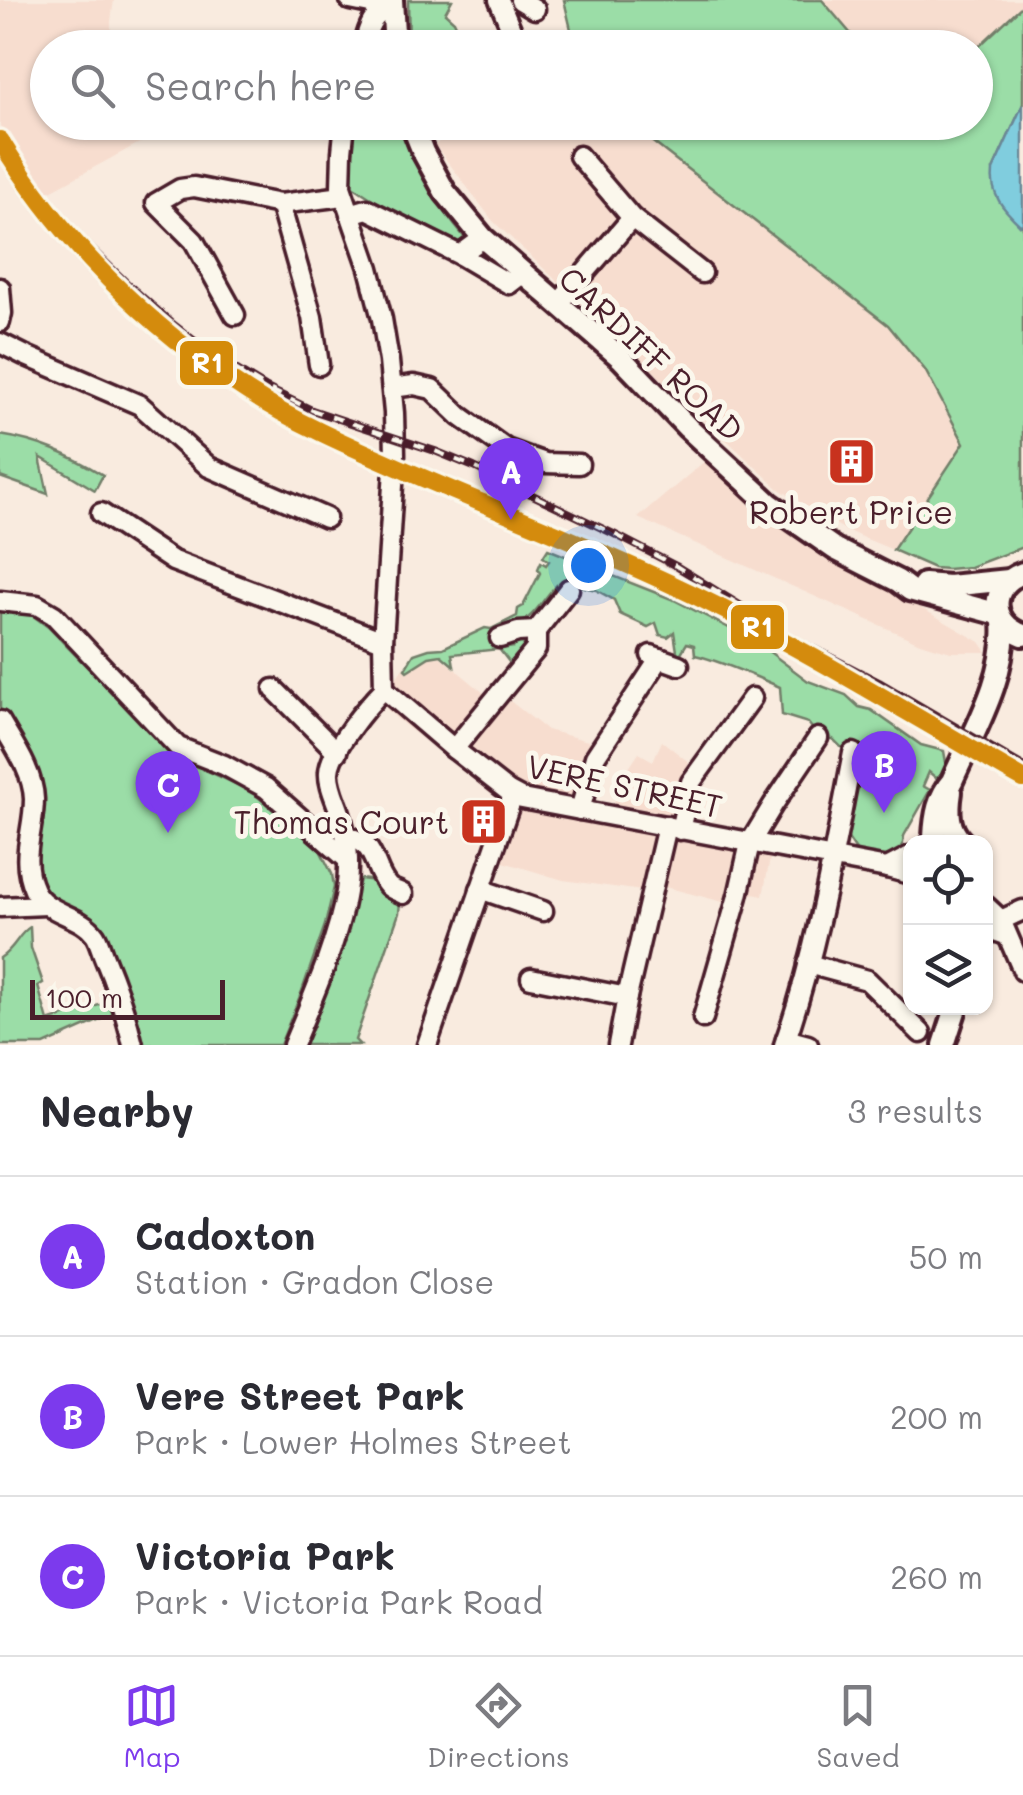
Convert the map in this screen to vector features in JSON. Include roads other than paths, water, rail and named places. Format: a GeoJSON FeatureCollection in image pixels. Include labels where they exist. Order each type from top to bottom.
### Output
{"type":"FeatureCollection","features":[{"type":"Feature","properties":{"kind":"main road","name":"CARDIFF ROAD"},"geometry":{"type":"LineString","coordinates":[[418,140],[445,192],[483,238],[622,360],[770,504],[834,548],[910,590],[1001,618],[1010,629],[1023,635]]}},
{"type":"Feature","properties":{"kind":"main road","name":"CARDIFF ROAD"},"geometry":{"type":"LineString","coordinates":[[898,581],[948,586],[1016,576]]}},
{"type":"Feature","properties":{"kind":"main road"},"geometry":{"type":"LineString","coordinates":[[939,835],[938,804],[1000,668],[1004,635],[998,597],[1016,576]]}},
{"type":"Feature","properties":{"kind":"main road"},"geometry":{"type":"LineString","coordinates":[[1000,668],[1023,645]]}},
{"type":"Feature","properties":{"kind":"main road"},"geometry":{"type":"LineString","coordinates":[[943,1045],[944,1015]]}},
{"type":"Feature","properties":{"kind":"main road"},"geometry":{"type":"LineString","coordinates":[[943,1045],[954,1015]]}},
{"type":"Feature","properties":{"kind":"street"},"geometry":{"type":"LineString","coordinates":[[350,0],[388,6]]}},
{"type":"Feature","properties":{"kind":"street"},"geometry":{"type":"LineString","coordinates":[[499,0],[512,30]]}},
{"type":"Feature","properties":{"kind":"street"},"geometry":{"type":"LineString","coordinates":[[368,30],[388,6]]}},
{"type":"Feature","properties":{"kind":"street"},"geometry":{"type":"LineString","coordinates":[[294,1045],[345,896],[346,837],[329,772],[336,752],[384,689],[383,641],[394,454],[392,388],[382,319],[340,179],[344,140]]}},
{"type":"Feature","properties":{"kind":"street"},"geometry":{"type":"LineString","coordinates":[[579,156],[632,218],[702,273]]}},
{"type":"Feature","properties":{"kind":"street"},"geometry":{"type":"LineString","coordinates":[[235,314],[194,241],[156,203],[180,188],[194,187],[280,204],[367,209],[509,284],[522,274]]}},
{"type":"Feature","properties":{"kind":"street"},"geometry":{"type":"LineString","coordinates":[[280,204],[312,317],[320,366]]}},
{"type":"Feature","properties":{"kind":"street"},"geometry":{"type":"LineString","coordinates":[[558,304],[632,218]]}},
{"type":"Feature","properties":{"kind":"street"},"geometry":{"type":"LineString","coordinates":[[460,256],[483,238]]}},
{"type":"Feature","properties":{"kind":"street"},"geometry":{"type":"LineString","coordinates":[[0,288],[0,322]]}},
{"type":"Feature","properties":{"kind":"street"},"geometry":{"type":"LineString","coordinates":[[0,342],[140,405],[209,467],[326,518]]}},
{"type":"Feature","properties":{"kind":"street"},"geometry":{"type":"LineString","coordinates":[[392,388],[426,386],[506,449],[545,463],[580,464]]}},
{"type":"Feature","properties":{"kind":"street"},"geometry":{"type":"LineString","coordinates":[[101,513],[173,561],[383,641]]}},
{"type":"Feature","properties":{"kind":"street"},"geometry":{"type":"LineString","coordinates":[[454,749],[536,649],[536,631],[570,589]]}},
{"type":"Feature","properties":{"kind":"street"},"geometry":{"type":"LineString","coordinates":[[0,601],[37,605],[54,615],[178,746],[266,788],[348,860]]}},
{"type":"Feature","properties":{"kind":"street"},"geometry":{"type":"LineString","coordinates":[[500,638],[536,631]]}},
{"type":"Feature","properties":{"kind":"street"},"geometry":{"type":"LineString","coordinates":[[580,810],[595,757],[656,658],[680,665]]}},
{"type":"Feature","properties":{"kind":"street"},"geometry":{"type":"LineString","coordinates":[[274,689],[336,752]]}},
{"type":"Feature","properties":{"kind":"street","name":"VERE STREET"},"geometry":{"type":"LineString","coordinates":[[384,689],[454,749],[522,799],[903,872]]}},
{"type":"Feature","properties":{"kind":"street"},"geometry":{"type":"LineString","coordinates":[[618,1045],[627,997],[674,828],[691,782],[753,702],[734,689]]}},
{"type":"Feature","properties":{"kind":"street"},"geometry":{"type":"LineString","coordinates":[[0,721],[25,766],[34,794],[25,856],[34,891],[46,905]]}},
{"type":"Feature","properties":{"kind":"street"},"geometry":{"type":"LineString","coordinates":[[703,1018],[750,843],[818,738]]}},
{"type":"Feature","properties":{"kind":"street"},"geometry":{"type":"LineString","coordinates":[[808,1045],[785,1042],[833,858],[853,753]]}},
{"type":"Feature","properties":{"kind":"street"},"geometry":{"type":"LineString","coordinates":[[427,1045],[513,794]]}},
{"type":"Feature","properties":{"kind":"street"},"geometry":{"type":"LineString","coordinates":[[346,837],[356,838],[366,846],[388,885],[403,894]]}},
{"type":"Feature","properties":{"kind":"street"},"geometry":{"type":"LineString","coordinates":[[887,868],[903,860]]}},
{"type":"Feature","properties":{"kind":"street"},"geometry":{"type":"LineString","coordinates":[[480,889],[543,912]]}},
{"type":"Feature","properties":{"kind":"street"},"geometry":{"type":"LineString","coordinates":[[0,906],[46,905],[71,916],[94,934],[124,1007],[133,1045]]}},
{"type":"Feature","properties":{"kind":"street"},"geometry":{"type":"LineString","coordinates":[[1023,910],[997,928],[1023,971]]}},
{"type":"Feature","properties":{"kind":"street"},"geometry":{"type":"LineString","coordinates":[[808,964],[867,980],[920,1033]]}},
{"type":"Feature","properties":{"kind":"street"},"geometry":{"type":"LineString","coordinates":[[531,978],[627,997]]}},
{"type":"Feature","properties":{"kind":"water"},"geometry":{"type":"Polygon","coordinates":[[[1023,104],[1020,225],[999,201],[993,170],[1023,104]]]}},
{"type":"Feature","properties":{"kind":"railway"},"geometry":{"type":"LineString","coordinates":[[10,157],[62,220],[132,288],[214,356],[265,387],[312,410],[474,467],[614,534],[1023,766]]}},
{"type":"Feature","properties":{"kind":"place","name":"Robert Price"},"geometry":{"type":"Point","coordinates":[851,461]}},
{"type":"Feature","properties":{"kind":"place","name":"Cadoxton"},"geometry":{"type":"Point","coordinates":[511,520]}},
{"type":"Feature","properties":{"kind":"place","name":"Vere Street Park"},"geometry":{"type":"Point","coordinates":[884,813]}},
{"type":"Feature","properties":{"kind":"place","name":"Thomas Court"},"geometry":{"type":"Point","coordinates":[484,821]}},
{"type":"Feature","properties":{"kind":"place","name":"Victoria Park"},"geometry":{"type":"Point","coordinates":[168,833]}}]}
